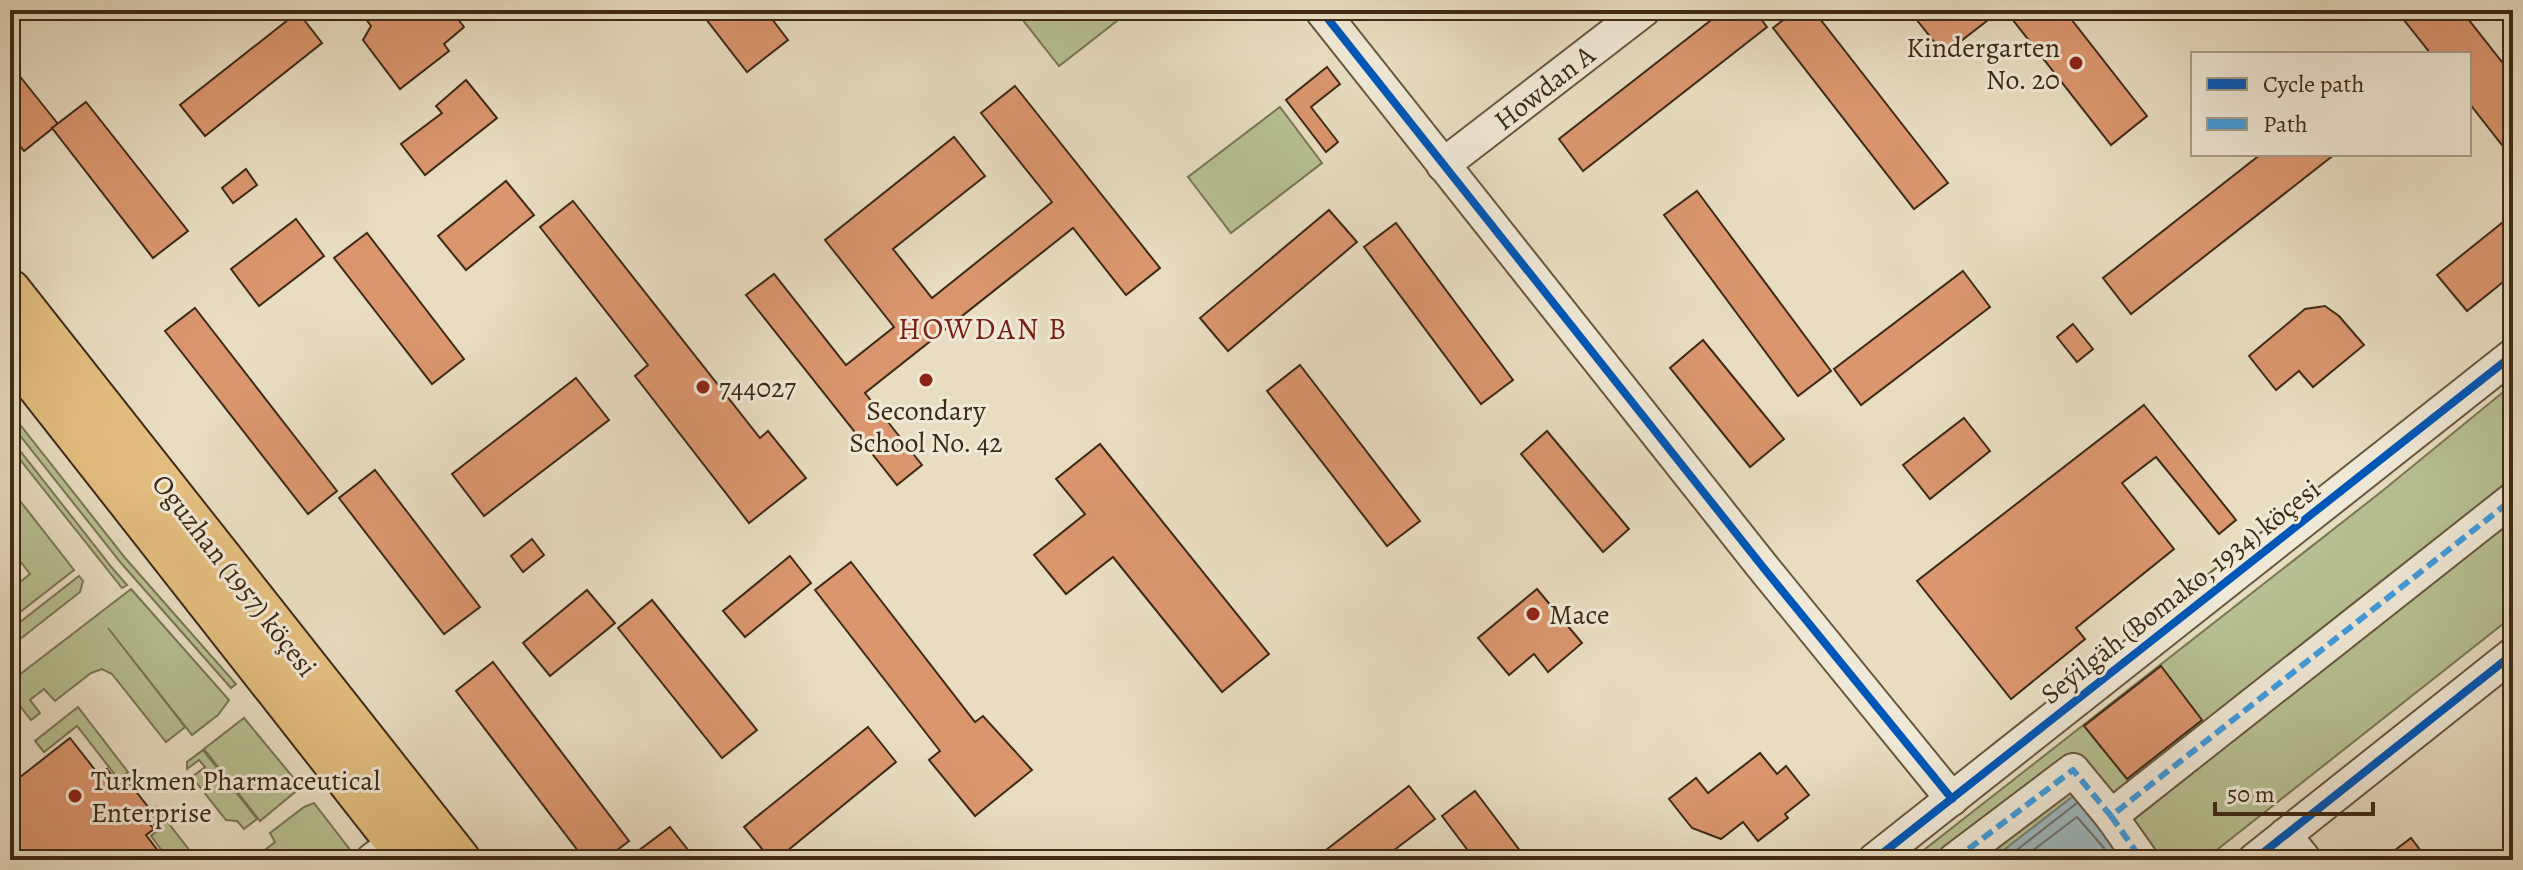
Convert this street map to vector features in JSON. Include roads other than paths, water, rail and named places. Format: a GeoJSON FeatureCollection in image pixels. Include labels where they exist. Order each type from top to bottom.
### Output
{"type":"FeatureCollection","features":[{"type":"Feature","properties":{"kind":"main road","name":"Oguzhan (1957) köçesi"},"geometry":{"type":"LineString","coordinates":[[10,290],[401,845]]}},
{"type":"Feature","properties":{"kind":"main road","name":"Oguzhan (1957) köçesi"},"geometry":{"type":"LineString","coordinates":[[10,351],[401,845],[460,860]]}},
{"type":"Feature","properties":{"kind":"street"},"geometry":{"type":"LineString","coordinates":[[1321,10],[1952,799]]}},
{"type":"Feature","properties":{"kind":"street","name":"Howdan A"},"geometry":{"type":"LineString","coordinates":[[1443,165],[1644,10]]}},
{"type":"Feature","properties":{"kind":"street","name":"Seýilgäh (Bomako, 1934) köçesi"},"geometry":{"type":"LineString","coordinates":[[1874,860],[2513,355]]}},
{"type":"Feature","properties":{"kind":"street"},"geometry":{"type":"LineString","coordinates":[[2111,816],[2513,499]]}},
{"type":"Feature","properties":{"kind":"street"},"geometry":{"type":"LineString","coordinates":[[2254,860],[2295,848],[2513,654]]}},
{"type":"Feature","properties":{"kind":"street"},"geometry":{"type":"LineString","coordinates":[[1954,860],[2073,770],[2142,860]]}},
{"type":"Feature","properties":{"kind":"water"},"geometry":{"type":"Polygon","coordinates":[[[2081,790],[2129,851],[2117,860],[1991,860],[2081,790]]]}},
{"type":"Feature","properties":{"kind":"place","name":"Kindergarten No. 20"},"geometry":{"type":"Point","coordinates":[2076,63]}},
{"type":"Feature","properties":{"kind":"place","name":"Secondary School No. 42"},"geometry":{"type":"Point","coordinates":[926,380]}},
{"type":"Feature","properties":{"kind":"place","name":"744027"},"geometry":{"type":"Point","coordinates":[703,387]}},
{"type":"Feature","properties":{"kind":"place","name":"Mace"},"geometry":{"type":"Point","coordinates":[1533,614]}},
{"type":"Feature","properties":{"kind":"place","name":"Turkmen Pharmaceutical Enterprise"},"geometry":{"type":"Point","coordinates":[75,796]}},
{"type":"Feature","properties":{"kind":"district","name":"HOWDAN B"},"geometry":{"type":"Point","coordinates":[983,329]}}]}
